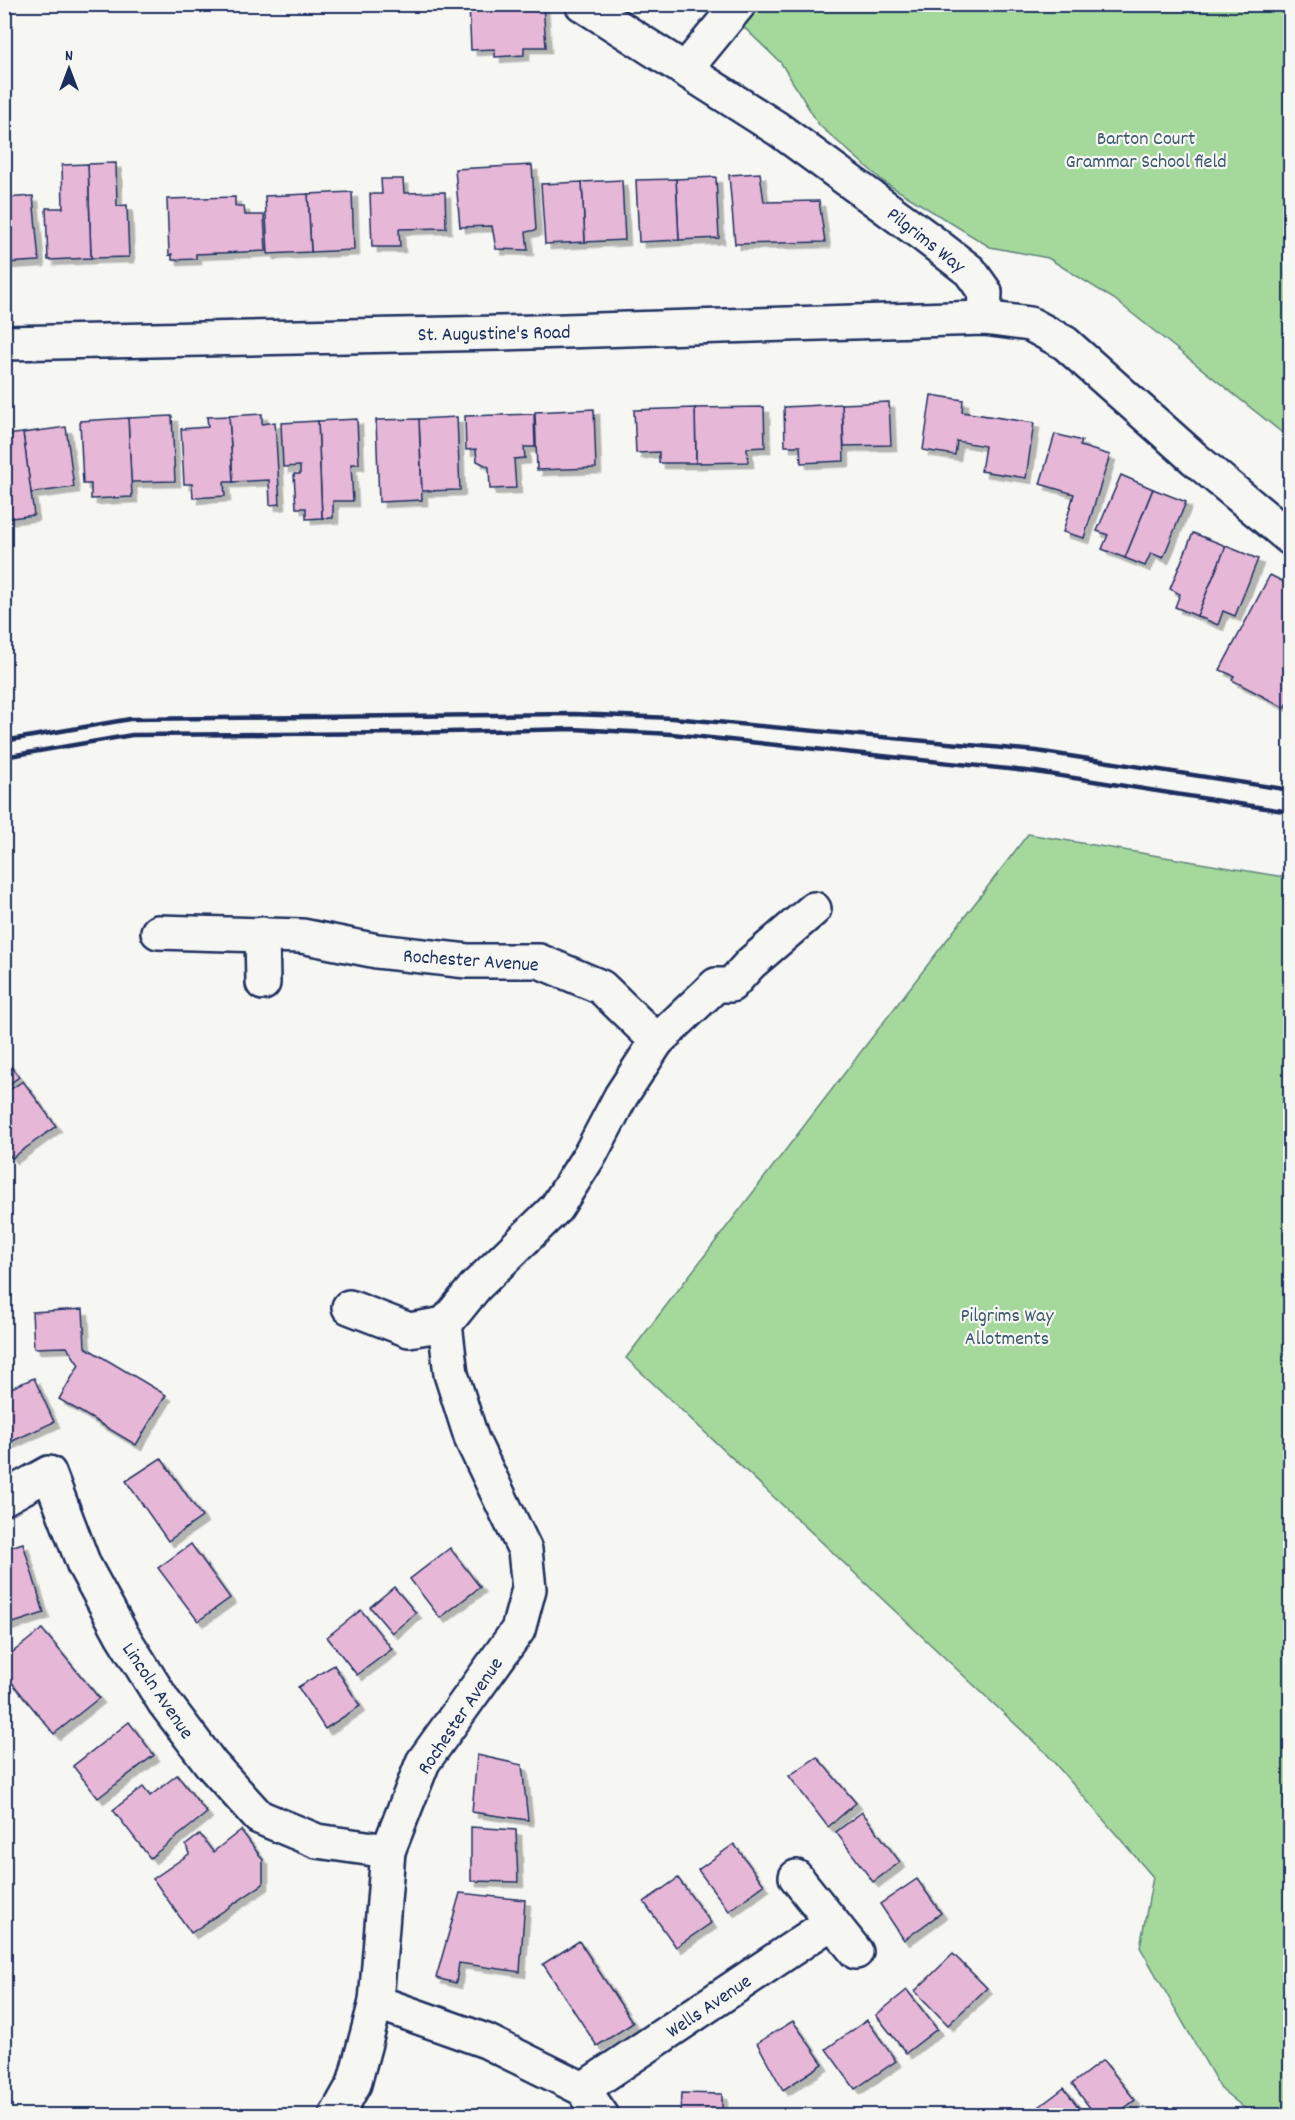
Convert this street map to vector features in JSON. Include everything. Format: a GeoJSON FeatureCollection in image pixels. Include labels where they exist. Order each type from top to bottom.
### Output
{"type":"FeatureCollection","features":[{"type":"Feature","properties":{"kind":"street","name":"Pilgrims Way"},"geometry":{"type":"LineString","coordinates":[[582,4],[778,129],[927,237],[970,271],[985,292],[984,318]]}},
{"type":"Feature","properties":{"kind":"street"},"geometry":{"type":"LineString","coordinates":[[685,70],[739,4]]}},
{"type":"Feature","properties":{"kind":"street"},"geometry":{"type":"LineString","coordinates":[[984,318],[1030,324],[1065,344],[1195,459],[1290,538]]}},
{"type":"Feature","properties":{"kind":"street","name":"St. Augustine's Road"},"geometry":{"type":"LineString","coordinates":[[4,343],[489,333],[984,318]]}},
{"type":"Feature","properties":{"kind":"street"},"geometry":{"type":"LineString","coordinates":[[349,1307],[409,1330],[446,1324],[475,1287],[556,1208],[591,1153],[621,1096],[657,1041],[717,985],[731,985],[751,963],[814,909]]}},
{"type":"Feature","properties":{"kind":"street","name":"Rochester Avenue"},"geometry":{"type":"LineString","coordinates":[[158,932],[302,936],[377,951],[467,961],[538,961],[601,987],[657,1041]]}},
{"type":"Feature","properties":{"kind":"street"},"geometry":{"type":"LineString","coordinates":[[262,934],[263,983]]}},
{"type":"Feature","properties":{"kind":"street","name":"Rochester Avenue"},"geometry":{"type":"LineString","coordinates":[[336,2115],[354,2084],[376,2002],[388,1851],[423,1762],[518,1630],[530,1588],[525,1550],[472,1440],[451,1374],[446,1324]]}},
{"type":"Feature","properties":{"kind":"street","name":"Lincoln Avenue"},"geometry":{"type":"LineString","coordinates":[[4,1498],[49,1473],[84,1564],[122,1635],[164,1702],[211,1764],[259,1817],[317,1841],[388,1851]]}},
{"type":"Feature","properties":{"kind":"street"},"geometry":{"type":"LineString","coordinates":[[796,1877],[856,1952]]}},
{"type":"Feature","properties":{"kind":"street","name":"Wells Avenue"},"geometry":{"type":"LineString","coordinates":[[583,2089],[832,1922]]}},
{"type":"Feature","properties":{"kind":"street"},"geometry":{"type":"LineString","coordinates":[[376,2002],[486,2041],[583,2089],[602,2115]]}},
{"type":"Feature","properties":{"kind":"green space","name":"Barton Court Grammar School field"},"geometry":{"type":"Polygon","coordinates":[[[721,5],[1290,5],[1290,439],[1114,299],[1048,258],[990,247],[884,182],[819,125],[781,63],[721,5]]]}},
{"type":"Feature","properties":{"kind":"green space","name":"Pilgrims Way Allotments"},"geometry":{"type":"Polygon","coordinates":[[[1028,834],[1290,878],[1290,2115],[1253,2115],[1221,2089],[1140,1947],[1153,1877],[1045,1752],[626,1358],[1028,834]]]}},
{"type":"Feature","properties":{"kind":"building"},"geometry":{"type":"Polygon","coordinates":[[[469,4],[543,4],[546,47],[524,47],[524,55],[495,57],[495,49],[471,50],[469,4]]]}},
{"type":"Feature","properties":{"kind":"building"},"geometry":{"type":"Polygon","coordinates":[[[116,163],[117,206],[127,205],[129,257],[91,258],[88,164],[116,163]]]}},
{"type":"Feature","properties":{"kind":"building"},"geometry":{"type":"Polygon","coordinates":[[[88,164],[91,258],[48,260],[46,208],[63,208],[62,165],[88,164]]]}},
{"type":"Feature","properties":{"kind":"building"},"geometry":{"type":"Polygon","coordinates":[[[532,165],[536,230],[526,232],[528,250],[496,249],[492,226],[460,227],[455,169],[532,165]]]}},
{"type":"Feature","properties":{"kind":"building"},"geometry":{"type":"Polygon","coordinates":[[[760,173],[764,202],[819,201],[825,242],[735,244],[729,175],[760,173]]]}},
{"type":"Feature","properties":{"kind":"building"},"geometry":{"type":"Polygon","coordinates":[[[716,177],[719,238],[679,240],[676,179],[716,177]]]}},
{"type":"Feature","properties":{"kind":"building"},"geometry":{"type":"Polygon","coordinates":[[[381,179],[403,179],[404,193],[445,192],[446,228],[399,229],[400,247],[372,247],[370,194],[382,194],[381,179]]]}},
{"type":"Feature","properties":{"kind":"building"},"geometry":{"type":"Polygon","coordinates":[[[676,179],[679,240],[639,242],[636,180],[676,179]]]}},
{"type":"Feature","properties":{"kind":"building"},"geometry":{"type":"Polygon","coordinates":[[[622,180],[625,240],[585,242],[582,182],[622,180]]]}},
{"type":"Feature","properties":{"kind":"building"},"geometry":{"type":"Polygon","coordinates":[[[582,182],[585,242],[545,244],[541,184],[582,182]]]}},
{"type":"Feature","properties":{"kind":"building"},"geometry":{"type":"Polygon","coordinates":[[[352,192],[354,250],[311,252],[308,194],[352,192]]]}},
{"type":"Feature","properties":{"kind":"building"},"geometry":{"type":"Polygon","coordinates":[[[308,194],[311,252],[268,254],[265,196],[308,194]]]}},
{"type":"Feature","properties":{"kind":"building"},"geometry":{"type":"Polygon","coordinates":[[[33,196],[39,261],[4,263],[4,198],[33,196]]]}},
{"type":"Feature","properties":{"kind":"building"},"geometry":{"type":"Polygon","coordinates":[[[235,197],[235,206],[244,206],[245,215],[264,215],[266,251],[196,254],[196,259],[172,260],[172,254],[169,255],[167,199],[235,197]]]}},
{"type":"Feature","properties":{"kind":"building"},"geometry":{"type":"Polygon","coordinates":[[[931,395],[963,400],[962,412],[1034,423],[1026,478],[981,471],[985,446],[957,441],[955,455],[923,450],[931,395]]]}},
{"type":"Feature","properties":{"kind":"building"},"geometry":{"type":"Polygon","coordinates":[[[889,402],[891,445],[844,446],[842,404],[889,402]]]}},
{"type":"Feature","properties":{"kind":"building"},"geometry":{"type":"Polygon","coordinates":[[[842,404],[844,461],[801,463],[800,446],[785,446],[784,407],[842,404]]]}},
{"type":"Feature","properties":{"kind":"building"},"geometry":{"type":"Polygon","coordinates":[[[764,407],[765,447],[747,448],[748,462],[696,463],[695,408],[764,407]]]}},
{"type":"Feature","properties":{"kind":"building"},"geometry":{"type":"Polygon","coordinates":[[[695,408],[696,463],[659,463],[659,452],[636,453],[634,410],[695,408]]]}},
{"type":"Feature","properties":{"kind":"building"},"geometry":{"type":"Polygon","coordinates":[[[594,409],[596,468],[537,470],[535,412],[594,409]]]}},
{"type":"Feature","properties":{"kind":"building"},"geometry":{"type":"Polygon","coordinates":[[[262,414],[262,424],[275,422],[280,504],[270,505],[269,480],[233,482],[229,416],[262,414]]]}},
{"type":"Feature","properties":{"kind":"building"},"geometry":{"type":"Polygon","coordinates":[[[534,414],[535,447],[524,447],[525,458],[514,459],[516,488],[490,489],[489,467],[477,461],[476,449],[466,450],[465,416],[534,414]]]}},
{"type":"Feature","properties":{"kind":"building"},"geometry":{"type":"Polygon","coordinates":[[[172,416],[175,481],[131,482],[128,418],[172,416]]]}},
{"type":"Feature","properties":{"kind":"building"},"geometry":{"type":"Polygon","coordinates":[[[229,416],[233,482],[224,482],[225,496],[193,498],[192,484],[184,484],[181,429],[208,427],[207,417],[229,416]]]}},
{"type":"Feature","properties":{"kind":"building"},"geometry":{"type":"Polygon","coordinates":[[[457,417],[460,490],[422,491],[419,419],[457,417]]]}},
{"type":"Feature","properties":{"kind":"building"},"geometry":{"type":"Polygon","coordinates":[[[128,418],[132,497],[91,499],[91,484],[83,484],[80,421],[128,418]]]}},
{"type":"Feature","properties":{"kind":"building"},"geometry":{"type":"Polygon","coordinates":[[[357,419],[359,464],[351,464],[353,501],[333,501],[333,518],[322,518],[318,421],[357,419]]]}},
{"type":"Feature","properties":{"kind":"building"},"geometry":{"type":"Polygon","coordinates":[[[419,419],[422,500],[379,502],[376,420],[419,419]]]}},
{"type":"Feature","properties":{"kind":"building"},"geometry":{"type":"Polygon","coordinates":[[[318,421],[322,518],[306,519],[306,508],[296,508],[294,474],[300,474],[300,466],[283,467],[281,423],[318,421]]]}},
{"type":"Feature","properties":{"kind":"building"},"geometry":{"type":"Polygon","coordinates":[[[66,427],[74,487],[31,493],[23,433],[66,427]]]}},
{"type":"Feature","properties":{"kind":"building"},"geometry":{"type":"Polygon","coordinates":[[[23,433],[34,515],[4,519],[4,435],[23,433]]]}},
{"type":"Feature","properties":{"kind":"building"},"geometry":{"type":"Polygon","coordinates":[[[1055,434],[1082,441],[1080,446],[1110,455],[1084,538],[1063,532],[1074,494],[1040,484],[1055,434]]]}},
{"type":"Feature","properties":{"kind":"building"},"geometry":{"type":"Polygon","coordinates":[[[1121,475],[1153,489],[1125,558],[1102,549],[1108,535],[1097,531],[1121,475]]]}},
{"type":"Feature","properties":{"kind":"building"},"geometry":{"type":"Polygon","coordinates":[[[1153,489],[1186,502],[1163,558],[1151,553],[1145,566],[1125,558],[1153,489]]]}},
{"type":"Feature","properties":{"kind":"building"},"geometry":{"type":"Polygon","coordinates":[[[1193,533],[1226,546],[1197,616],[1175,607],[1180,594],[1170,589],[1193,533]]]}},
{"type":"Feature","properties":{"kind":"building"},"geometry":{"type":"Polygon","coordinates":[[[1226,546],[1258,559],[1235,616],[1223,611],[1218,625],[1197,616],[1226,546]]]}},
{"type":"Feature","properties":{"kind":"building"},"geometry":{"type":"Polygon","coordinates":[[[1270,575],[1290,585],[1287,590],[1290,592],[1290,699],[1285,708],[1232,680],[1234,676],[1220,670],[1270,575]]]}},
{"type":"Feature","properties":{"kind":"building"},"geometry":{"type":"Polygon","coordinates":[[[4,1058],[19,1077],[4,1088],[4,1058]]]}},
{"type":"Feature","properties":{"kind":"building"},"geometry":{"type":"Polygon","coordinates":[[[23,1081],[56,1126],[12,1158],[4,1149],[4,1094],[23,1081]]]}},
{"type":"Feature","properties":{"kind":"building"},"geometry":{"type":"Polygon","coordinates":[[[83,1309],[85,1347],[166,1395],[136,1445],[59,1399],[79,1365],[67,1347],[34,1348],[32,1312],[83,1309]]]}},
{"type":"Feature","properties":{"kind":"building"},"geometry":{"type":"Polygon","coordinates":[[[34,1378],[54,1422],[4,1445],[4,1391],[34,1378]]]}},
{"type":"Feature","properties":{"kind":"building"},"geometry":{"type":"Polygon","coordinates":[[[161,1458],[202,1517],[168,1541],[126,1481],[161,1458]]]}},
{"type":"Feature","properties":{"kind":"building"},"geometry":{"type":"Polygon","coordinates":[[[23,1543],[44,1613],[4,1626],[4,1549],[23,1543]]]}},
{"type":"Feature","properties":{"kind":"building"},"geometry":{"type":"Polygon","coordinates":[[[191,1544],[230,1598],[198,1621],[158,1568],[191,1544]]]}},
{"type":"Feature","properties":{"kind":"building"},"geometry":{"type":"Polygon","coordinates":[[[450,1548],[480,1587],[440,1618],[410,1579],[450,1548]]]}},
{"type":"Feature","properties":{"kind":"building"},"geometry":{"type":"Polygon","coordinates":[[[394,1587],[416,1613],[392,1633],[370,1607],[394,1587]]]}},
{"type":"Feature","properties":{"kind":"building"},"geometry":{"type":"Polygon","coordinates":[[[361,1610],[392,1649],[357,1675],[327,1637],[361,1610]]]}},
{"type":"Feature","properties":{"kind":"building"},"geometry":{"type":"Polygon","coordinates":[[[42,1629],[99,1698],[54,1734],[4,1673],[4,1659],[42,1629]]]}},
{"type":"Feature","properties":{"kind":"building"},"geometry":{"type":"Polygon","coordinates":[[[334,1665],[360,1706],[325,1729],[298,1687],[334,1665]]]}},
{"type":"Feature","properties":{"kind":"building"},"geometry":{"type":"Polygon","coordinates":[[[129,1722],[154,1755],[98,1798],[73,1766],[129,1722]]]}},
{"type":"Feature","properties":{"kind":"building"},"geometry":{"type":"Polygon","coordinates":[[[477,1755],[522,1765],[528,1820],[472,1812],[477,1755]]]}},
{"type":"Feature","properties":{"kind":"building"},"geometry":{"type":"Polygon","coordinates":[[[817,1757],[856,1803],[828,1827],[789,1776],[817,1757]]]}},
{"type":"Feature","properties":{"kind":"building"},"geometry":{"type":"Polygon","coordinates":[[[177,1775],[207,1813],[150,1858],[113,1810],[143,1787],[150,1796],[177,1775]]]}},
{"type":"Feature","properties":{"kind":"building"},"geometry":{"type":"Polygon","coordinates":[[[862,1812],[900,1862],[873,1882],[836,1832],[862,1812]]]}},
{"type":"Feature","properties":{"kind":"building"},"geometry":{"type":"Polygon","coordinates":[[[471,1827],[516,1830],[518,1882],[471,1881],[471,1827]]]}},
{"type":"Feature","properties":{"kind":"building"},"geometry":{"type":"Polygon","coordinates":[[[241,1830],[263,1860],[263,1884],[191,1933],[153,1879],[189,1854],[186,1845],[200,1834],[213,1852],[241,1830]]]}},
{"type":"Feature","properties":{"kind":"building"},"geometry":{"type":"Polygon","coordinates":[[[734,1844],[764,1885],[729,1911],[698,1870],[734,1844]]]}},
{"type":"Feature","properties":{"kind":"building"},"geometry":{"type":"Polygon","coordinates":[[[678,1878],[711,1923],[676,1947],[644,1902],[678,1878]]]}},
{"type":"Feature","properties":{"kind":"building"},"geometry":{"type":"Polygon","coordinates":[[[917,1879],[941,1913],[904,1940],[880,1904],[917,1879]]]}},
{"type":"Feature","properties":{"kind":"building"},"geometry":{"type":"Polygon","coordinates":[[[460,1893],[525,1900],[520,1972],[459,1963],[456,1983],[436,1978],[460,1893]]]}},
{"type":"Feature","properties":{"kind":"building"},"geometry":{"type":"Polygon","coordinates":[[[579,1941],[633,2023],[597,2046],[543,1964],[579,1941]]]}},
{"type":"Feature","properties":{"kind":"building"},"geometry":{"type":"Polygon","coordinates":[[[953,1954],[987,1988],[948,2025],[915,1991],[953,1954]]]}},
{"type":"Feature","properties":{"kind":"building"},"geometry":{"type":"Polygon","coordinates":[[[907,1990],[937,2029],[906,2053],[876,2015],[907,1990]]]}},
{"type":"Feature","properties":{"kind":"building"},"geometry":{"type":"Polygon","coordinates":[[[867,2020],[896,2061],[855,2089],[826,2049],[867,2020]]]}},
{"type":"Feature","properties":{"kind":"building"},"geometry":{"type":"Polygon","coordinates":[[[793,2021],[823,2064],[783,2090],[757,2043],[793,2021]]]}},
{"type":"Feature","properties":{"kind":"building"},"geometry":{"type":"Polygon","coordinates":[[[1103,2060],[1135,2100],[1114,2116],[1096,2116],[1072,2084],[1103,2060]]]}},
{"type":"Feature","properties":{"kind":"building"},"geometry":{"type":"Polygon","coordinates":[[[1064,2088],[1085,2116],[1034,2116],[1031,2113],[1064,2088]]]}},
{"type":"Feature","properties":{"kind":"building"},"geometry":{"type":"Polygon","coordinates":[[[681,2093],[722,2094],[722,2116],[680,2116],[681,2093]]]}},
{"type":"Feature","properties":{"kind":"railway"},"geometry":{"type":"LineString","coordinates":[[4,741],[130,719],[573,714],[673,718],[1037,751],[1290,790]]}},
{"type":"Feature","properties":{"kind":"railway"},"geometry":{"type":"LineString","coordinates":[[4,757],[132,735],[573,729],[672,734],[1036,772],[1290,812]]}}]}
